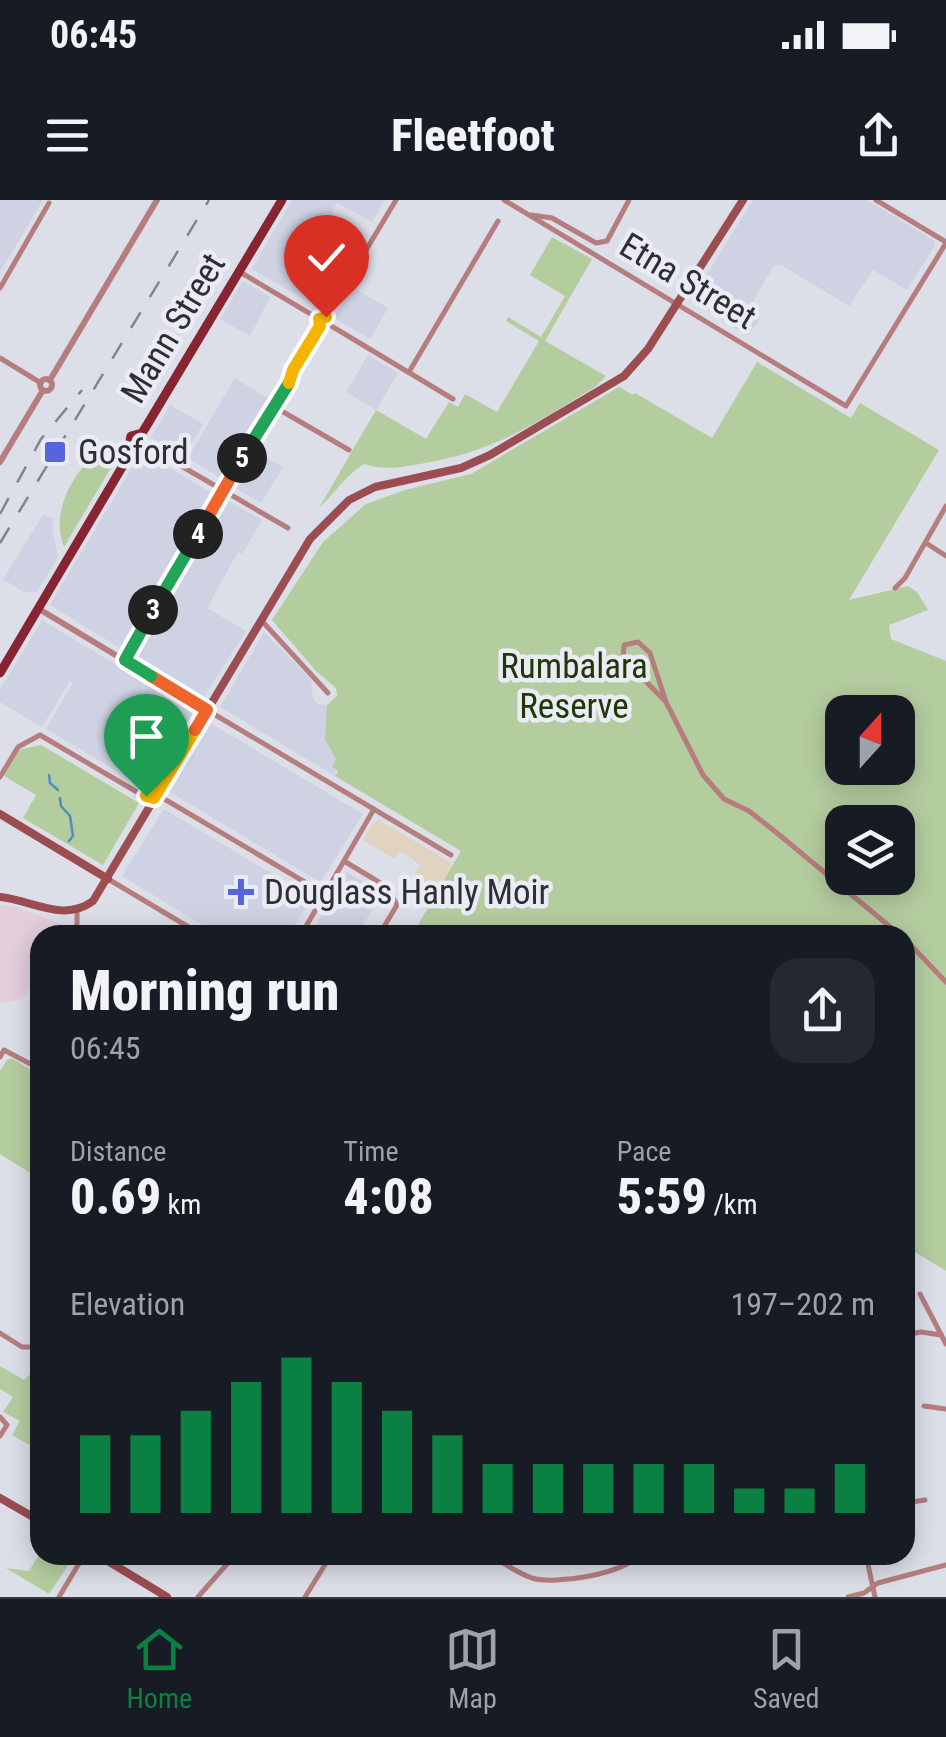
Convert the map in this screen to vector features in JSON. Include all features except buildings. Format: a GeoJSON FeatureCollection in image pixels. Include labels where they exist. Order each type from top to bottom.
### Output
{"type":"FeatureCollection","features":[{"type":"Feature","properties":{"kind":"main road","name":"Mann Street"},"geometry":{"type":"LineString","coordinates":[[0,674],[140,446],[142,433],[282,200]]}},
{"type":"Feature","properties":{"kind":"main road"},"geometry":{"type":"LineString","coordinates":[[0,897],[57,911],[77,910],[93,902],[310,539],[348,500],[375,487],[476,462],[624,376],[678,304],[743,200]]}},
{"type":"Feature","properties":{"kind":"main road"},"geometry":{"type":"LineString","coordinates":[[0,814],[108,879]]}},
{"type":"Feature","properties":{"kind":"main road"},"geometry":{"type":"LineString","coordinates":[[0,1498],[30,1515]]}},
{"type":"Feature","properties":{"kind":"main road"},"geometry":{"type":"LineString","coordinates":[[114,1565],[167,1597]]}},
{"type":"Feature","properties":{"kind":"street"},"geometry":{"type":"LineString","coordinates":[[0,462],[157,200]]}},
{"type":"Feature","properties":{"kind":"street"},"geometry":{"type":"LineString","coordinates":[[125,660],[396,200]]}},
{"type":"Feature","properties":{"kind":"street"},"geometry":{"type":"LineString","coordinates":[[528,215],[552,218],[596,243],[607,240],[629,200]]}},
{"type":"Feature","properties":{"kind":"street"},"geometry":{"type":"LineString","coordinates":[[876,200],[946,242]]}},
{"type":"Feature","properties":{"kind":"street","name":"Etna Street"},"geometry":{"type":"LineString","coordinates":[[509,201],[846,406],[946,242]]}},
{"type":"Feature","properties":{"kind":"street"},"geometry":{"type":"LineString","coordinates":[[0,288],[49,202]]}},
{"type":"Feature","properties":{"kind":"street"},"geometry":{"type":"LineString","coordinates":[[409,372],[498,221]]}},
{"type":"Feature","properties":{"kind":"street"},"geometry":{"type":"LineString","coordinates":[[239,272],[453,399]]}},
{"type":"Feature","properties":{"kind":"street"},"geometry":{"type":"LineString","coordinates":[[0,358],[44,384]]}},
{"type":"Feature","properties":{"kind":"street"},"geometry":{"type":"LineString","coordinates":[[273,406],[349,450]]}},
{"type":"Feature","properties":{"kind":"street"},"geometry":{"type":"LineString","coordinates":[[140,446],[288,528]]}},
{"type":"Feature","properties":{"kind":"street"},"geometry":{"type":"LineString","coordinates":[[895,588],[905,578],[946,506]]}},
{"type":"Feature","properties":{"kind":"street"},"geometry":{"type":"LineString","coordinates":[[926,543],[946,556]]}},
{"type":"Feature","properties":{"kind":"street"},"geometry":{"type":"LineString","coordinates":[[39,608],[451,854]]}},
{"type":"Feature","properties":{"kind":"street"},"geometry":{"type":"LineString","coordinates":[[261,620],[328,692]]}},
{"type":"Feature","properties":{"kind":"street"},"geometry":{"type":"LineString","coordinates":[[666,702],[623,658],[624,646],[638,642],[650,653],[666,702],[703,776],[724,799],[763,822],[887,925]]}},
{"type":"Feature","properties":{"kind":"street"},"geometry":{"type":"LineString","coordinates":[[0,777],[18,747],[40,735],[142,796],[166,800],[326,894]]}},
{"type":"Feature","properties":{"kind":"street"},"geometry":{"type":"LineString","coordinates":[[307,925],[374,810]]}},
{"type":"Feature","properties":{"kind":"street"},"geometry":{"type":"LineString","coordinates":[[344,861],[387,887],[397,905],[385,925]]}},
{"type":"Feature","properties":{"kind":"street"},"geometry":{"type":"LineString","coordinates":[[108,879],[185,925]]}},
{"type":"Feature","properties":{"kind":"street"},"geometry":{"type":"LineString","coordinates":[[77,910],[77,925]]}},
{"type":"Feature","properties":{"kind":"street"},"geometry":{"type":"LineString","coordinates":[[915,950],[946,982]]}},
{"type":"Feature","properties":{"kind":"street"},"geometry":{"type":"LineString","coordinates":[[1,1052],[30,1065]]}},
{"type":"Feature","properties":{"kind":"street"},"geometry":{"type":"LineString","coordinates":[[920,1294],[946,1344]]}},
{"type":"Feature","properties":{"kind":"street"},"geometry":{"type":"LineString","coordinates":[[0,1333],[22,1347],[30,1347]]}},
{"type":"Feature","properties":{"kind":"street"},"geometry":{"type":"LineString","coordinates":[[915,1333],[941,1336]]}},
{"type":"Feature","properties":{"kind":"street"},"geometry":{"type":"LineString","coordinates":[[924,1406],[946,1409]]}},
{"type":"Feature","properties":{"kind":"street"},"geometry":{"type":"LineString","coordinates":[[0,1417],[7,1425],[0,1436]]}},
{"type":"Feature","properties":{"kind":"street"},"geometry":{"type":"LineString","coordinates":[[915,1502],[926,1500]]}},
{"type":"Feature","properties":{"kind":"street"},"geometry":{"type":"LineString","coordinates":[[59,1597],[78,1565]]}},
{"type":"Feature","properties":{"kind":"street"},"geometry":{"type":"LineString","coordinates":[[198,1597],[225,1565]]}},
{"type":"Feature","properties":{"kind":"street"},"geometry":{"type":"LineString","coordinates":[[305,1597],[325,1565]]}},
{"type":"Feature","properties":{"kind":"street"},"geometry":{"type":"LineString","coordinates":[[506,1565],[537,1580],[557,1581],[626,1565]]}},
{"type":"Feature","properties":{"kind":"street"},"geometry":{"type":"LineString","coordinates":[[868,1565],[875,1597]]}},
{"type":"Feature","properties":{"kind":"street"},"geometry":{"type":"LineString","coordinates":[[848,1597],[864,1593],[878,1582],[946,1566]]}},
{"type":"Feature","properties":{"kind":"shaded area"},"geometry":{"type":"Polygon","coordinates":[[[0,200],[43,200],[0,272],[0,200]]]}},
{"type":"Feature","properties":{"kind":"shaded area"},"geometry":{"type":"Polygon","coordinates":[[[292,200],[385,200],[372,222],[337,203],[326,223],[360,243],[321,309],[252,269],[292,200]]]}},
{"type":"Feature","properties":{"kind":"shaded area"},"geometry":{"type":"Polygon","coordinates":[[[753,200],[867,200],[935,241],[935,245],[907,290],[873,270],[849,306],[781,265],[774,265],[752,303],[761,309],[758,323],[747,336],[691,300],[753,200]]]}},
{"type":"Feature","properties":{"kind":"shaded area"},"geometry":{"type":"Polygon","coordinates":[[[243,281],[270,297],[250,336],[220,319],[243,281]]]}},
{"type":"Feature","properties":{"kind":"shaded area"},"geometry":{"type":"Polygon","coordinates":[[[352,287],[388,308],[370,339],[334,318],[352,287]]]}},
{"type":"Feature","properties":{"kind":"shaded area"},"geometry":{"type":"Polygon","coordinates":[[[368,355],[398,373],[376,410],[346,392],[368,355]]]}},
{"type":"Feature","properties":{"kind":"shaded area"},"geometry":{"type":"Polygon","coordinates":[[[235,378],[270,400],[222,479],[188,458],[235,378]]]}},
{"type":"Feature","properties":{"kind":"shaded area"},"geometry":{"type":"Polygon","coordinates":[[[170,405],[203,424],[184,456],[151,438],[170,405]]]}},
{"type":"Feature","properties":{"kind":"shaded area"},"geometry":{"type":"Polygon","coordinates":[[[142,451],[210,492],[120,648],[50,605],[142,451]]]}},
{"type":"Feature","properties":{"kind":"shaded area"},"geometry":{"type":"Polygon","coordinates":[[[255,451],[283,467],[261,503],[233,487],[255,451]]]}},
{"type":"Feature","properties":{"kind":"shaded area"},"geometry":{"type":"Polygon","coordinates":[[[228,501],[262,520],[242,554],[238,552],[207,608],[246,631],[204,697],[135,657],[228,501]]]}},
{"type":"Feature","properties":{"kind":"shaded area"},"geometry":{"type":"Polygon","coordinates":[[[43,515],[54,518],[52,528],[58,557],[37,592],[24,592],[3,579],[43,515]]]}},
{"type":"Feature","properties":{"kind":"shaded area"},"geometry":{"type":"Polygon","coordinates":[[[42,620],[196,713],[150,791],[46,729],[73,683],[70,681],[42,727],[0,702],[0,689],[42,620]]]}},
{"type":"Feature","properties":{"kind":"shaded area"},"geometry":{"type":"Polygon","coordinates":[[[264,632],[311,679],[313,698],[318,704],[327,705],[327,737],[336,759],[335,776],[220,707],[264,632]]]}},
{"type":"Feature","properties":{"kind":"shaded area"},"geometry":{"type":"Polygon","coordinates":[[[210,723],[363,814],[322,880],[170,792],[210,723]]]}},
{"type":"Feature","properties":{"kind":"shaded area"},"geometry":{"type":"Polygon","coordinates":[[[164,809],[312,898],[295,925],[203,925],[122,876],[164,809]]]}},
{"type":"Feature","properties":{"kind":"shaded area"},"geometry":{"type":"Polygon","coordinates":[[[379,820],[453,864],[438,891],[414,876],[420,865],[410,857],[400,851],[394,859],[363,840],[379,820]]]}},
{"type":"Feature","properties":{"kind":"shaded area"},"geometry":{"type":"Polygon","coordinates":[[[347,872],[382,893],[363,925],[316,925],[347,872]]]}},
{"type":"Feature","properties":{"kind":"shaded area"},"geometry":{"type":"Polygon","coordinates":[[[0,905],[63,925],[30,925],[30,987],[23,999],[0,1003],[0,905]]]}},
{"type":"Feature","properties":{"kind":"green space"},"geometry":{"type":"Polygon","coordinates":[[[552,237],[592,259],[545,341],[606,376],[595,387],[534,424],[473,451],[401,467],[364,464],[319,508],[376,410],[426,439],[449,402],[458,407],[465,394],[497,412],[539,341],[506,321],[508,317],[541,337],[565,296],[530,275],[552,237]]]}},
{"type":"Feature","properties":{"kind":"green space","name":"Rumbalara Reserve"},"geometry":{"type":"Polygon","coordinates":[[[757,362],[851,418],[860,403],[939,450],[849,600],[908,586],[917,592],[928,610],[889,625],[891,639],[946,661],[946,1271],[915,1252],[915,925],[418,925],[461,851],[335,776],[338,771],[332,767],[336,759],[325,739],[327,705],[337,696],[336,688],[272,620],[323,542],[366,504],[471,474],[619,387],[712,438],[757,362]]]}},
{"type":"Feature","properties":{"kind":"green space"},"geometry":{"type":"Polygon","coordinates":[[[108,445],[117,448],[118,456],[64,547],[60,518],[68,490],[86,464],[108,445]]]}},
{"type":"Feature","properties":{"kind":"green space"},"geometry":{"type":"Polygon","coordinates":[[[41,745],[139,803],[103,865],[23,818],[36,795],[4,776],[18,750],[41,745]]]}},
{"type":"Feature","properties":{"kind":"green space"},"geometry":{"type":"Polygon","coordinates":[[[12,1058],[30,1070],[30,1173],[0,1154],[0,1071],[12,1058]]]}},
{"type":"Feature","properties":{"kind":"green space"},"geometry":{"type":"Polygon","coordinates":[[[0,1366],[24,1380],[30,1374],[30,1445],[12,1435],[20,1421],[3,1412],[13,1397],[0,1389],[0,1366]]]}},
{"type":"Feature","properties":{"kind":"green space"},"geometry":{"type":"Polygon","coordinates":[[[33,1565],[68,1565],[49,1594],[6,1568],[29,1571],[33,1565]]]}},
{"type":"Feature","properties":{"kind":"waterway"},"geometry":{"type":"LineString","coordinates":[[49,775],[50,783],[58,790]]}},
{"type":"Feature","properties":{"kind":"waterway"},"geometry":{"type":"LineString","coordinates":[[60,798],[61,806],[70,816],[73,836],[69,841]]}},
{"type":"Feature","properties":{"kind":"railway"},"geometry":{"type":"LineString","coordinates":[[0,543],[209,200]]}},
{"type":"Feature","properties":{"kind":"railway"},"geometry":{"type":"LineString","coordinates":[[0,514],[41,439],[82,390]]}},
{"type":"Feature","properties":{"kind":"place","name":"Gosford"},"geometry":{"type":"Point","coordinates":[55,452]}},
{"type":"Feature","properties":{"kind":"place","name":"Douglass Hanly Moir"},"geometry":{"type":"Point","coordinates":[241,892]}},
{"type":"Feature","properties":{"kind":"route"},"geometry":{"type":"LineString","coordinates":[[146,796],[154,798],[207,710],[125,660],[289,383],[320,326],[319,319],[326,317]]}}]}
